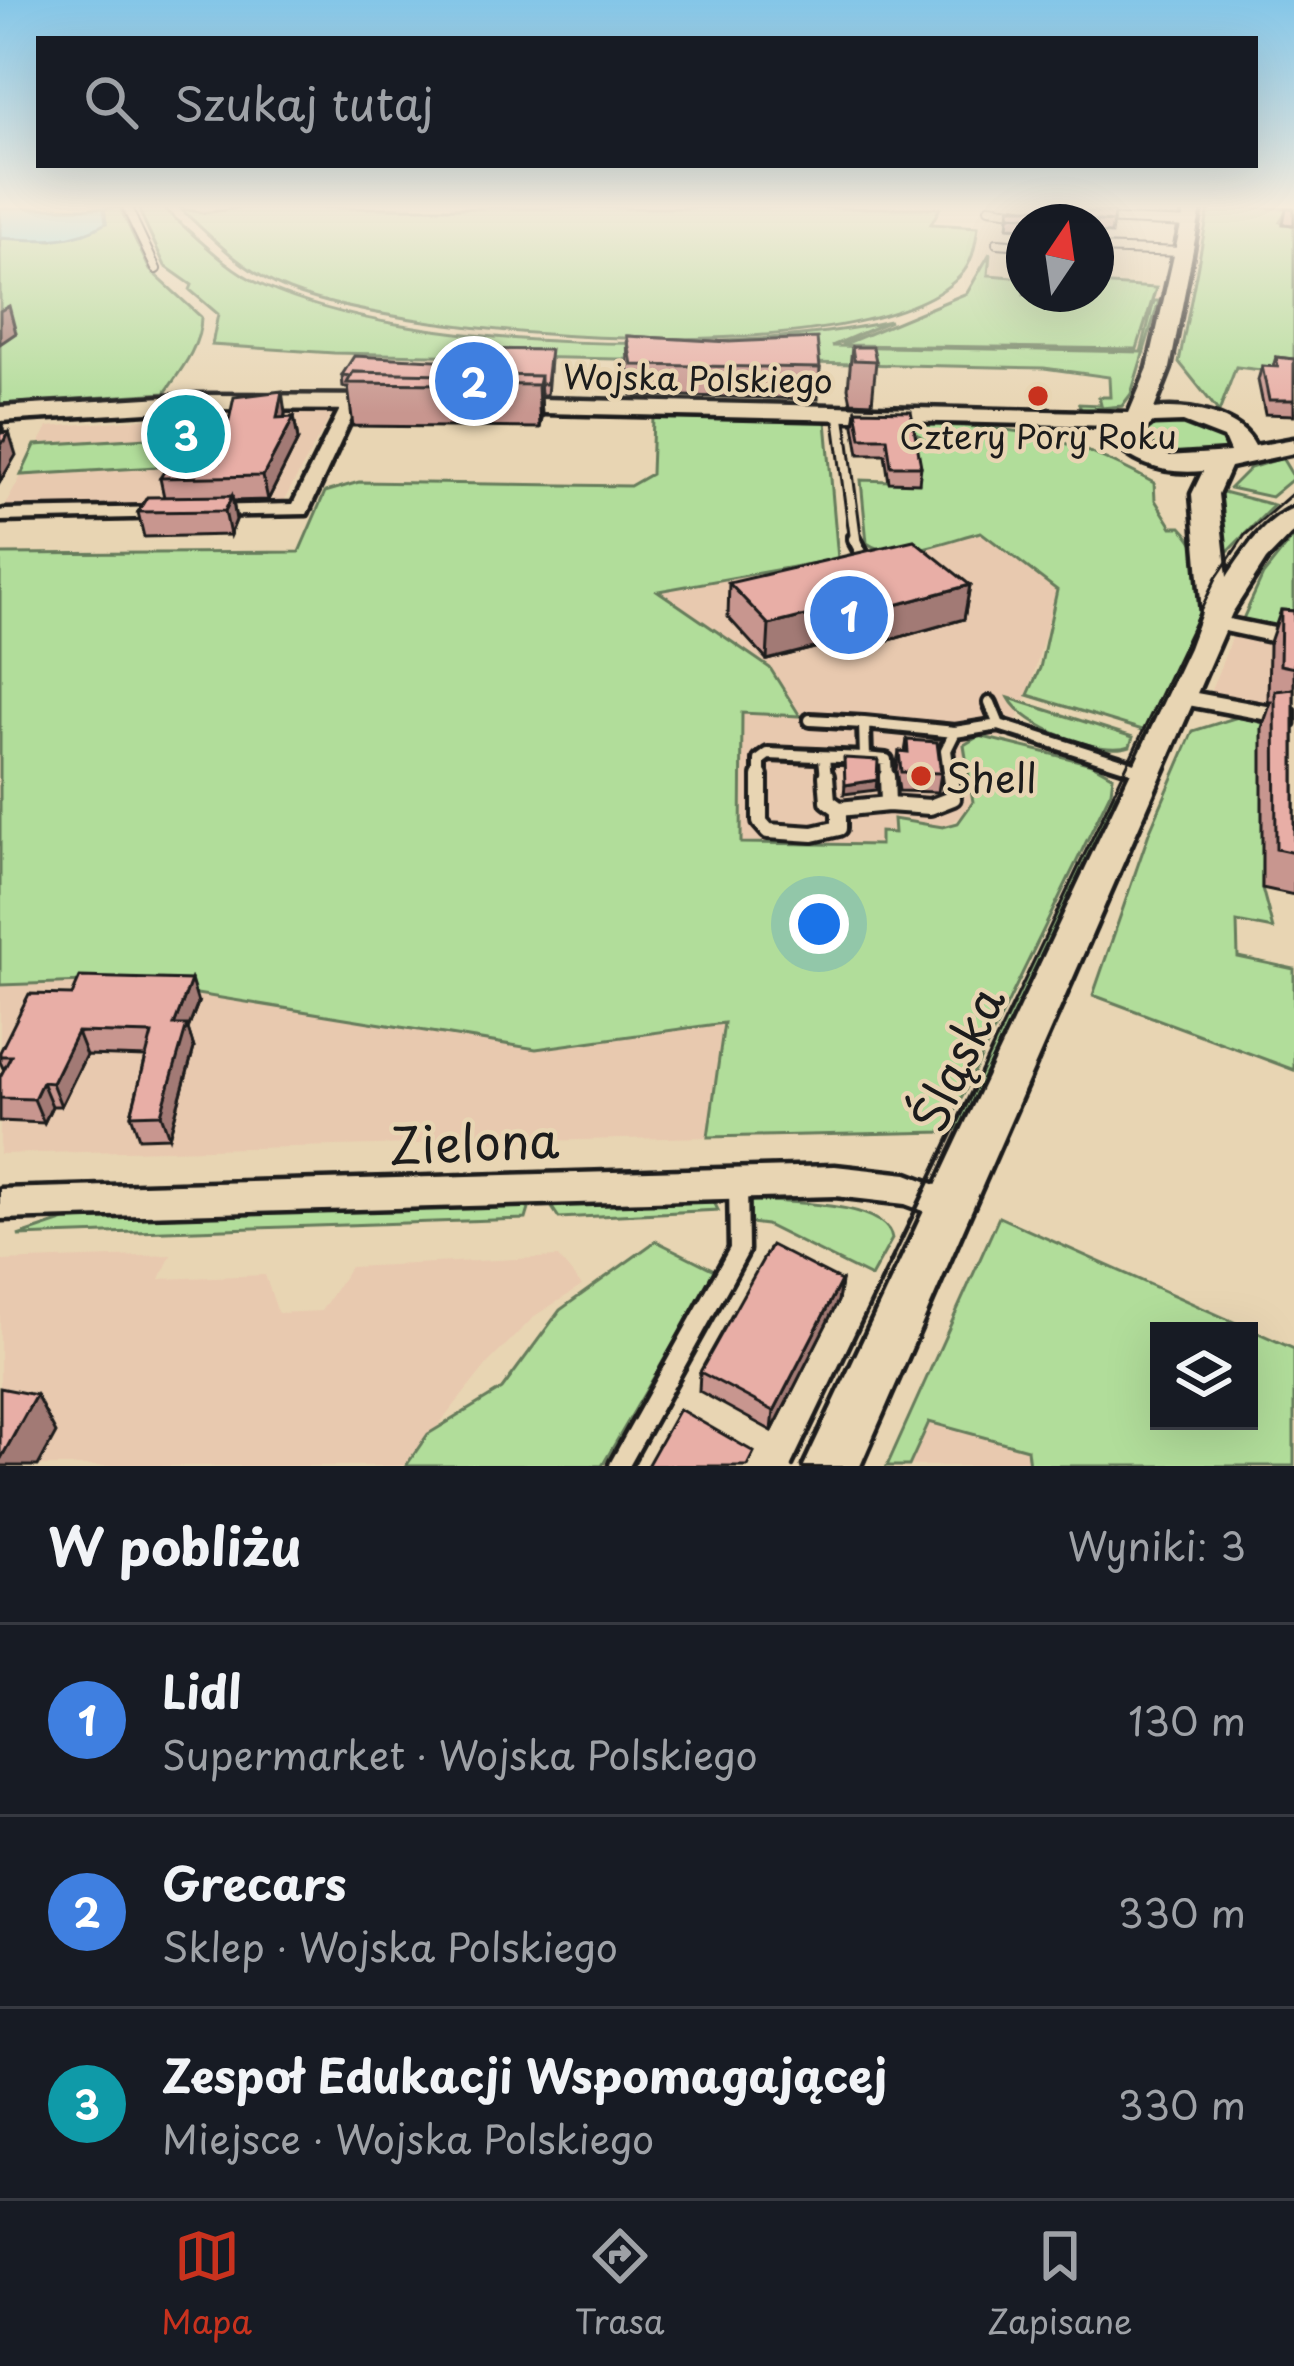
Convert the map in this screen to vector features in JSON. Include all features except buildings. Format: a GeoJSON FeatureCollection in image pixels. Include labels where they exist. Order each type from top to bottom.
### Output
{"type":"FeatureCollection","features":[{"type":"Feature","properties":{"kind":"street"},"geometry":{"type":"LineString","coordinates":[[1179,276],[1159,368],[1138,419],[1122,432],[1170,480],[1210,547]]}},
{"type":"Feature","properties":{"kind":"street"},"geometry":{"type":"LineString","coordinates":[[1159,368],[1216,425],[1243,443],[1204,494],[1215,617],[1294,638]]}},
{"type":"Feature","properties":{"kind":"street"},"geometry":{"type":"LineString","coordinates":[[0,414],[182,402],[421,404]]}},
{"type":"Feature","properties":{"kind":"street"},"geometry":{"type":"LineString","coordinates":[[4,516],[300,510],[351,402]]}},
{"type":"Feature","properties":{"kind":"street","name":"Wojska Polskiego"},"geometry":{"type":"LineString","coordinates":[[467,405],[1169,416],[1294,431]]}},
{"type":"Feature","properties":{"kind":"street","name":"Wojska Polskiego"},"geometry":{"type":"LineString","coordinates":[[963,416],[1041,426],[1174,464],[1294,446]]}},
{"type":"Feature","properties":{"kind":"street","name":"Śląska"},"geometry":{"type":"LineString","coordinates":[[832,1466],[1215,617],[1256,555],[1294,516]]}},
{"type":"Feature","properties":{"kind":"street"},"geometry":{"type":"LineString","coordinates":[[1180,697],[1294,718]]}},
{"type":"Feature","properties":{"kind":"street","name":"Zielona"},"geometry":{"type":"LineString","coordinates":[[0,1205],[738,1181],[878,1184],[948,1205]]}},
{"type":"Feature","properties":{"kind":"lane"},"geometry":{"type":"LineString","coordinates":[[839,412],[854,538],[862,554]]}},
{"type":"Feature","properties":{"kind":"lane"},"geometry":{"type":"LineString","coordinates":[[990,703],[999,725]]}},
{"type":"Feature","properties":{"kind":"lane"},"geometry":{"type":"LineString","coordinates":[[810,719],[955,732],[999,725],[1148,772]]}},
{"type":"Feature","properties":{"kind":"lane"},"geometry":{"type":"LineString","coordinates":[[864,723],[865,758]]}},
{"type":"Feature","properties":{"kind":"lane"},"geometry":{"type":"LineString","coordinates":[[824,757],[828,801],[838,808],[930,807],[953,797],[946,750],[955,732]]}},
{"type":"Feature","properties":{"kind":"lane"},"geometry":{"type":"LineString","coordinates":[[838,808],[839,828],[828,834],[780,834],[760,823],[760,760],[768,754],[886,760],[888,804]]}},
{"type":"Feature","properties":{"kind":"lane"},"geometry":{"type":"LineString","coordinates":[[619,1466],[740,1250],[735,1224],[738,1181]]}},
{"type":"Feature","properties":{"kind":"shaded area"},"geometry":{"type":"Polygon","coordinates":[[[259,409],[334,410],[281,506],[1,513],[48,427],[259,409]]]}},
{"type":"Feature","properties":{"kind":"shaded area"},"geometry":{"type":"Polygon","coordinates":[[[981,532],[1057,590],[1028,695],[1008,739],[979,736],[964,745],[972,810],[944,827],[905,824],[881,845],[741,843],[742,712],[798,716],[657,591],[905,551],[981,532]]]}},
{"type":"Feature","properties":{"kind":"shaded area"},"geometry":{"type":"Polygon","coordinates":[[[1233,635],[1294,644],[1294,714],[1208,698],[1233,635]]]}},
{"type":"Feature","properties":{"kind":"shaded area"},"geometry":{"type":"Polygon","coordinates":[[[117,981],[536,1049],[725,1023],[708,1137],[0,1154],[0,985],[117,981]]]}},
{"type":"Feature","properties":{"kind":"shaded area"},"geometry":{"type":"Polygon","coordinates":[[[171,1255],[160,1279],[265,1275],[278,1313],[321,1311],[350,1267],[558,1257],[582,1286],[536,1315],[488,1363],[406,1466],[0,1466],[0,1261],[171,1255]]]}},
{"type":"Feature","properties":{"kind":"shaded area"},"geometry":{"type":"Polygon","coordinates":[[[928,1422],[1027,1449],[1029,1466],[909,1466],[928,1422]]]}},
{"type":"Feature","properties":{"kind":"green space"},"geometry":{"type":"Polygon","coordinates":[[[0,276],[157,276],[201,317],[189,357],[165,393],[0,404],[0,276]]]}},
{"type":"Feature","properties":{"kind":"green space"},"geometry":{"type":"Polygon","coordinates":[[[180,276],[246,276],[327,308],[402,325],[485,336],[573,342],[746,340],[890,321],[832,346],[1141,352],[1154,301],[1159,301],[1131,394],[1122,406],[1081,410],[1079,404],[1101,405],[1099,397],[1110,397],[1109,377],[1044,368],[334,353],[212,345],[218,314],[190,290],[192,285],[180,276]]]}},
{"type":"Feature","properties":{"kind":"green space"},"geometry":{"type":"Polygon","coordinates":[[[262,276],[960,276],[907,308],[830,327],[736,337],[633,338],[432,322],[349,307],[262,276]]]}},
{"type":"Feature","properties":{"kind":"green space"},"geometry":{"type":"Polygon","coordinates":[[[977,276],[1006,276],[1006,312],[1114,312],[1114,285],[1156,288],[1137,349],[842,345],[967,293],[977,276]]]}},
{"type":"Feature","properties":{"kind":"green space"},"geometry":{"type":"Polygon","coordinates":[[[1196,276],[1294,276],[1294,374],[1236,367],[1219,412],[1179,362],[1196,276]]]}},
{"type":"Feature","properties":{"kind":"green space"},"geometry":{"type":"Polygon","coordinates":[[[653,418],[826,421],[838,559],[658,591],[770,668],[800,716],[742,713],[741,843],[880,845],[880,832],[894,833],[893,819],[943,827],[958,823],[973,802],[964,745],[979,736],[1092,764],[1113,776],[1111,791],[945,1132],[708,1137],[724,1023],[536,1049],[117,981],[0,985],[0,554],[299,552],[325,492],[359,482],[630,486],[651,474],[653,418]]]}},
{"type":"Feature","properties":{"kind":"green space"},"geometry":{"type":"Polygon","coordinates":[[[1188,423],[1221,435],[1227,450],[1205,457],[1180,457],[1157,450],[1138,436],[1152,424],[1188,423]]]}},
{"type":"Feature","properties":{"kind":"green space"},"geometry":{"type":"Polygon","coordinates":[[[907,425],[1035,435],[1091,452],[1154,483],[1155,500],[1172,527],[1181,527],[1197,550],[1204,575],[1197,629],[1149,732],[1028,695],[1040,668],[1057,590],[981,532],[907,551],[867,543],[861,480],[919,482],[910,437],[920,436],[907,425]]]}},
{"type":"Feature","properties":{"kind":"green space"},"geometry":{"type":"Polygon","coordinates":[[[166,437],[157,467],[21,475],[35,445],[166,437]]]}},
{"type":"Feature","properties":{"kind":"green space"},"geometry":{"type":"Polygon","coordinates":[[[1282,458],[1294,478],[1271,497],[1230,488],[1250,468],[1282,458]]]}},
{"type":"Feature","properties":{"kind":"green space"},"geometry":{"type":"Polygon","coordinates":[[[1215,490],[1274,505],[1223,556],[1215,490]]]}},
{"type":"Feature","properties":{"kind":"green space"},"geometry":{"type":"Polygon","coordinates":[[[1294,536],[1294,631],[1243,619],[1263,575],[1294,536]]]}},
{"type":"Feature","properties":{"kind":"green space"},"geometry":{"type":"Polygon","coordinates":[[[1009,698],[1133,737],[1130,746],[1101,747],[1064,737],[1030,719],[1009,698]]]}},
{"type":"Feature","properties":{"kind":"green space"},"geometry":{"type":"Polygon","coordinates":[[[1244,715],[1264,724],[1262,888],[1273,929],[1237,922],[1238,957],[1294,969],[1294,1070],[1093,995],[1149,833],[1193,731],[1244,715]]]}},
{"type":"Feature","properties":{"kind":"green space"},"geometry":{"type":"Polygon","coordinates":[[[1114,793],[1113,811],[968,1118],[953,1132],[1114,793]]]}},
{"type":"Feature","properties":{"kind":"green space"},"geometry":{"type":"Polygon","coordinates":[[[713,1200],[718,1210],[559,1218],[551,1206],[713,1200]]]}},
{"type":"Feature","properties":{"kind":"green space"},"geometry":{"type":"Polygon","coordinates":[[[748,1200],[853,1210],[886,1226],[892,1239],[871,1277],[766,1225],[742,1222],[742,1204],[748,1200]]]}},
{"type":"Feature","properties":{"kind":"green space"},"geometry":{"type":"Polygon","coordinates":[[[529,1209],[526,1219],[18,1236],[65,1220],[529,1209]]]}},
{"type":"Feature","properties":{"kind":"green space"},"geometry":{"type":"Polygon","coordinates":[[[999,1217],[1234,1322],[1150,1322],[1150,1430],[1258,1430],[1258,1333],[1294,1349],[1294,1466],[1029,1466],[1027,1449],[929,1422],[909,1466],[887,1466],[999,1217]]]}},
{"type":"Feature","properties":{"kind":"green space"},"geometry":{"type":"Polygon","coordinates":[[[656,1241],[716,1271],[602,1466],[406,1466],[428,1434],[502,1389],[560,1310],[656,1241]]]}},
{"type":"Feature","properties":{"kind":"tram line"},"geometry":{"type":"LineString","coordinates":[[976,1082],[1216,578],[1245,535],[1294,492]]}},
{"type":"Feature","properties":{"kind":"tram line"},"geometry":{"type":"LineString","coordinates":[[793,1466],[978,1079]]}},
{"type":"Feature","properties":{"kind":"place","name":"Grecars"},"geometry":{"type":"Point","coordinates":[474,381]}},
{"type":"Feature","properties":{"kind":"place","name":"Cztery Pory Roku"},"geometry":{"type":"Point","coordinates":[1038,396]}},
{"type":"Feature","properties":{"kind":"place","name":"Zespoł Edukacji Wspomagającej"},"geometry":{"type":"Point","coordinates":[186,434]}},
{"type":"Feature","properties":{"kind":"place","name":"Lidl"},"geometry":{"type":"Point","coordinates":[849,615]}},
{"type":"Feature","properties":{"kind":"place","name":"Shell"},"geometry":{"type":"Point","coordinates":[921,776]}}]}
